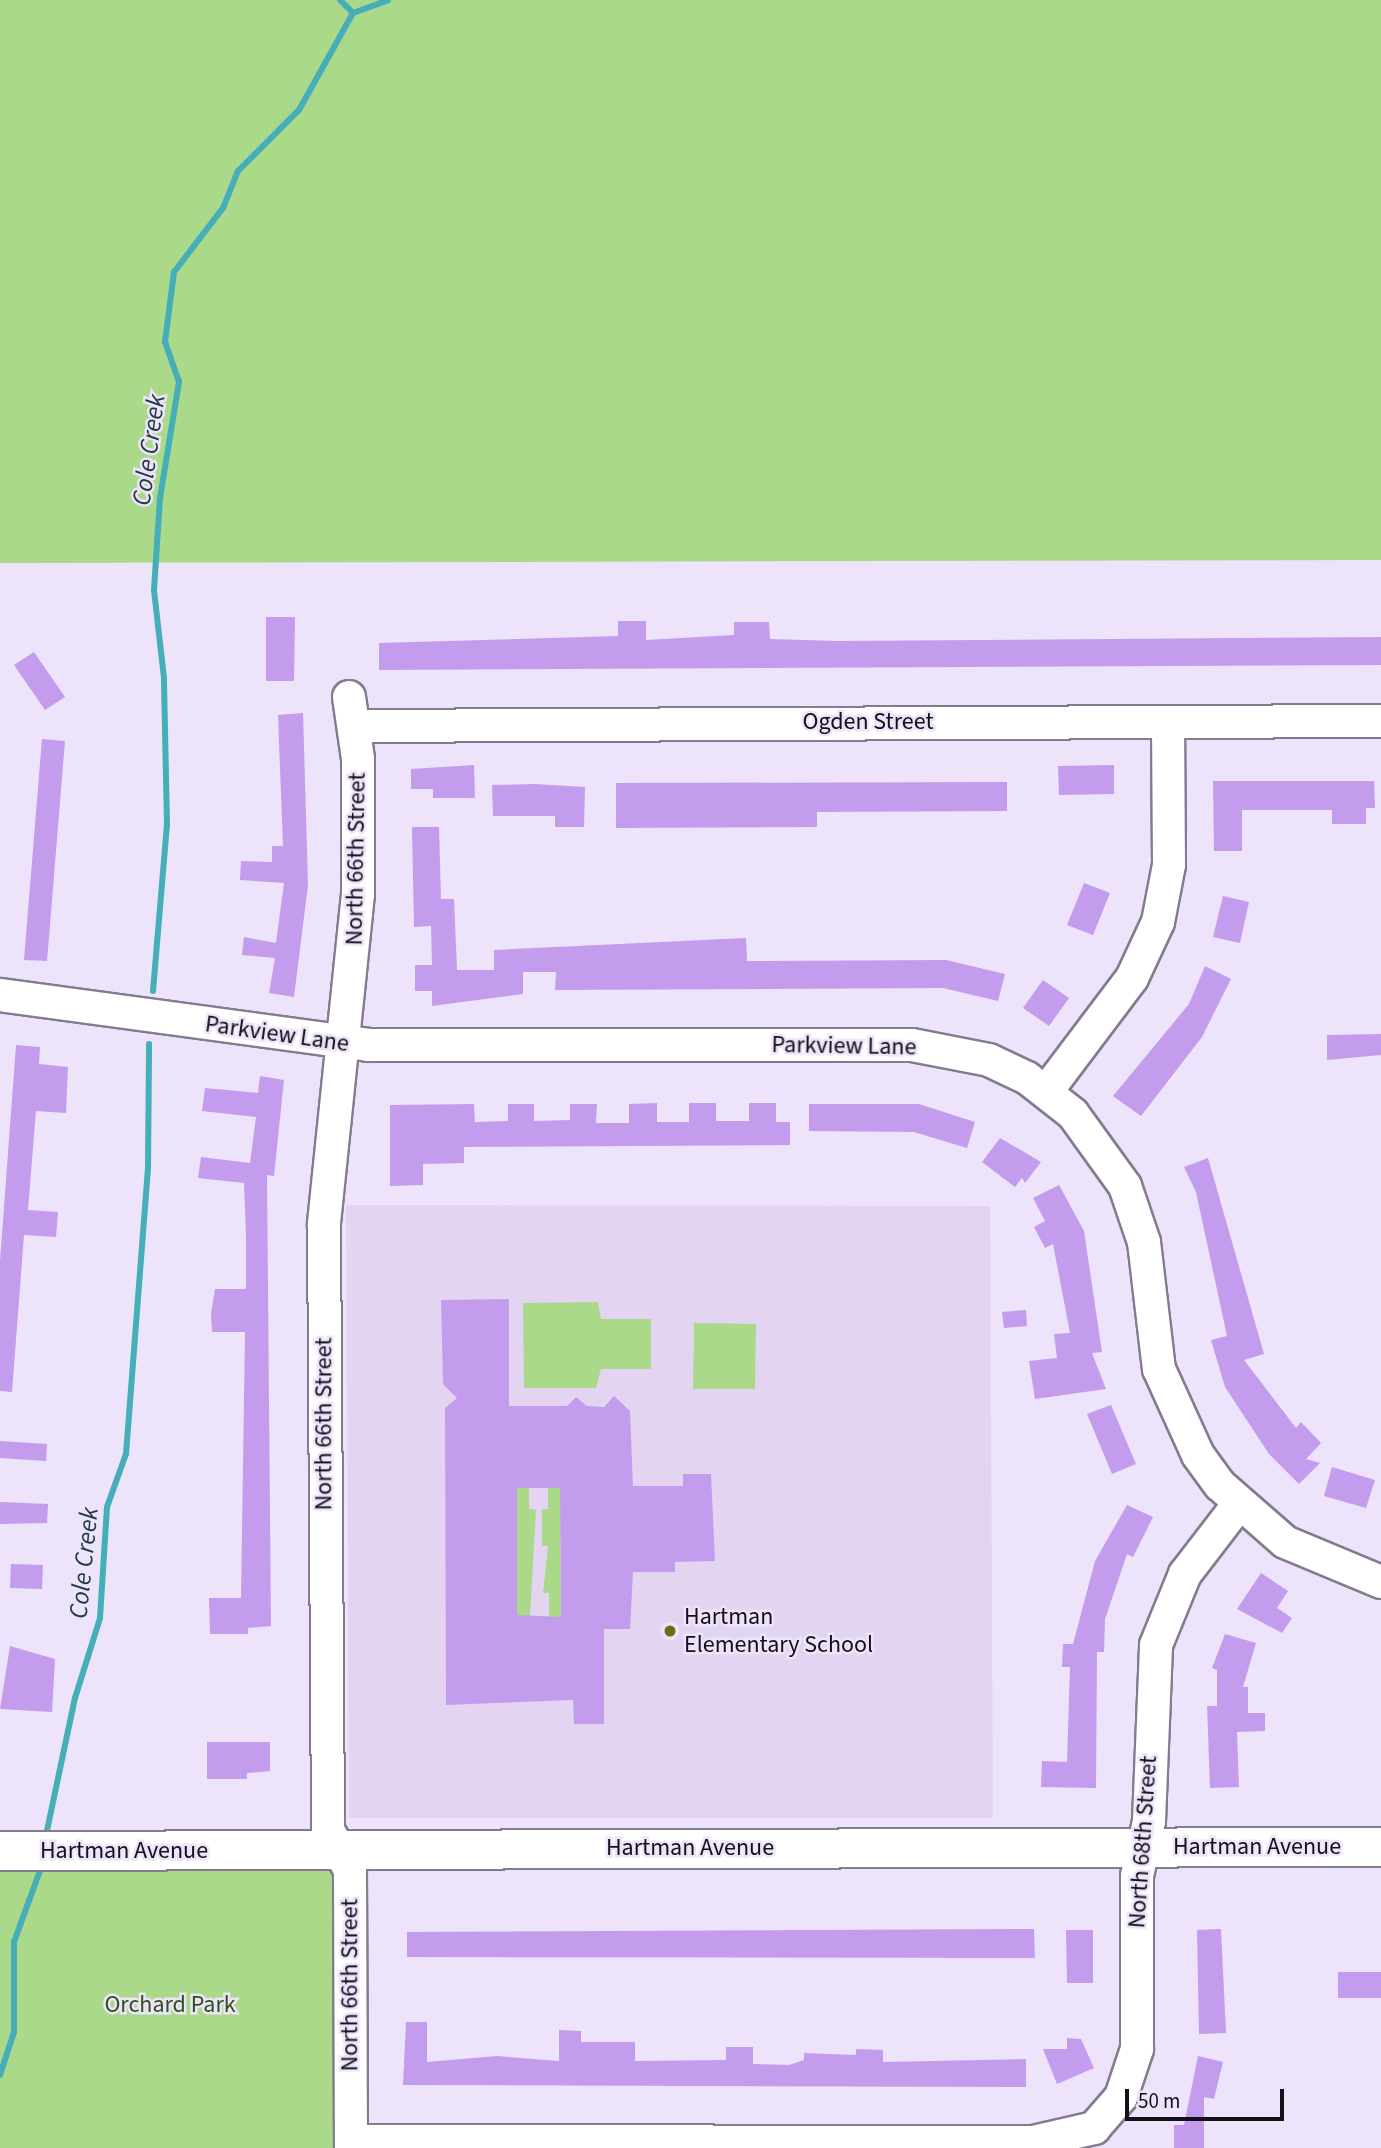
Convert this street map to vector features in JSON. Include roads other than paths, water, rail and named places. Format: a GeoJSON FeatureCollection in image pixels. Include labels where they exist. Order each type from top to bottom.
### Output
{"type":"FeatureCollection","features":[{"type":"Feature","properties":{"kind":"main road","name":"Hartman Avenue"},"geometry":{"type":"LineString","coordinates":[[4,1851],[1381,1847]]}},
{"type":"Feature","properties":{"kind":"street","name":"Ogden Street"},"geometry":{"type":"LineString","coordinates":[[351,711],[1168,722],[1381,721]]}},
{"type":"Feature","properties":{"kind":"street","name":"North 66th Street"},"geometry":{"type":"LineString","coordinates":[[351,711],[358,894],[324,1225],[328,1830],[350,1870],[351,2144]]}},
{"type":"Feature","properties":{"kind":"street"},"geometry":{"type":"LineString","coordinates":[[1046,1092],[1132,978],[1158,922],[1169,866],[1168,722]]}},
{"type":"Feature","properties":{"kind":"street","name":"Parkview Lane"},"geometry":{"type":"LineString","coordinates":[[0,995],[343,1043],[912,1045],[989,1060],[1046,1092],[1088,1130],[1125,1186],[1144,1242],[1153,1344],[1167,1395],[1198,1455],[1240,1504],[1313,1558],[1381,1582]]}},
{"type":"Feature","properties":{"kind":"street","name":"North 68th Street"},"geometry":{"type":"LineString","coordinates":[[1099,2138],[1134,2070],[1137,1876],[1149,1821],[1150,1694],[1162,1623],[1196,1555],[1240,1504]]}},
{"type":"Feature","properties":{"kind":"street"},"geometry":{"type":"LineString","coordinates":[[351,2144],[1033,2142],[1099,2138]]}},
{"type":"Feature","properties":{"kind":"waterway"},"geometry":{"type":"LineString","coordinates":[[340,0],[353,13]]}},
{"type":"Feature","properties":{"kind":"waterway","name":"Cole Creek"},"geometry":{"type":"LineString","coordinates":[[153,991],[167,825],[164,678],[154,590],[160,498],[179,382],[165,342],[174,272],[223,208],[238,171],[299,110],[353,13],[388,0]]}},
{"type":"Feature","properties":{"kind":"waterway","name":"Cole Creek"},"geometry":{"type":"LineString","coordinates":[[45,1840],[75,1698],[100,1618],[107,1507],[126,1454],[148,1167],[149,1044]]}},
{"type":"Feature","properties":{"kind":"waterway","name":"Cole Creek"},"geometry":{"type":"LineString","coordinates":[[0,2075],[14,2032],[14,1942],[42,1865]]}},
{"type":"Feature","properties":{"kind":"place","name":"Hartman Elementary School"},"geometry":{"type":"Point","coordinates":[670,1631]}},
{"type":"Feature","properties":{"kind":"park label","name":"Orchard Park"},"geometry":{"type":"Point","coordinates":[170,2005]}}]}
